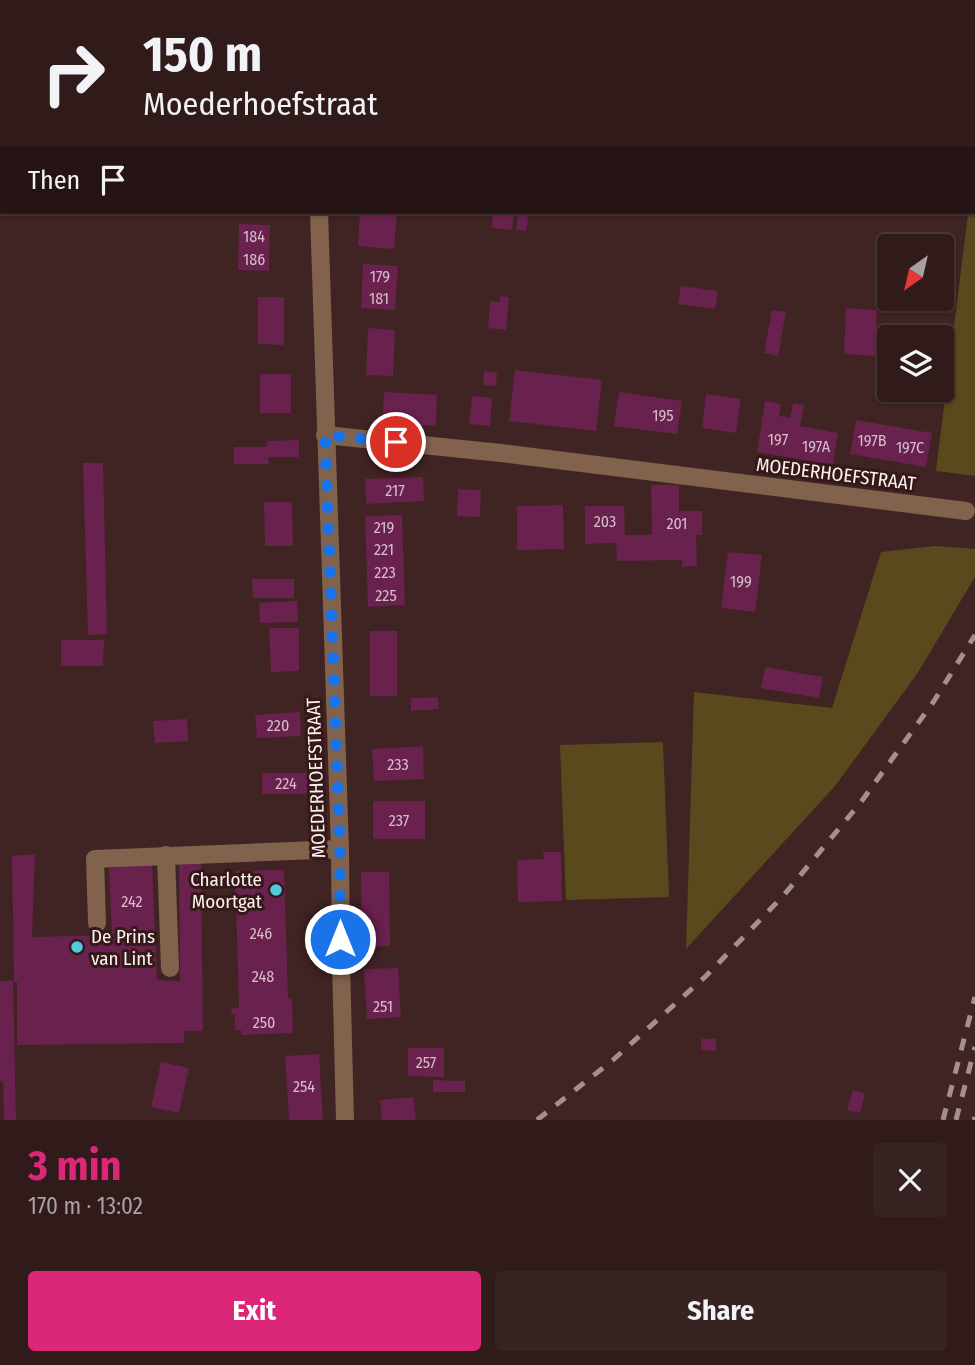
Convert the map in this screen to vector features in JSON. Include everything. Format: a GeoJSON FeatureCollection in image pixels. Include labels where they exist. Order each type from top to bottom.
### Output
{"type":"FeatureCollection","features":[{"type":"Feature","properties":{"kind":"street","name":"MOEDERHOEFSTRAAT"},"geometry":{"type":"LineString","coordinates":[[319,214],[340,849],[345,1120]]}},
{"type":"Feature","properties":{"kind":"street","name":"MOEDERHOEFSTRAAT"},"geometry":{"type":"LineString","coordinates":[[325,435],[501,453],[966,511]]}},
{"type":"Feature","properties":{"kind":"street"},"geometry":{"type":"LineString","coordinates":[[97,923],[95,859],[340,849]]}},
{"type":"Feature","properties":{"kind":"street"},"geometry":{"type":"LineString","coordinates":[[166,855],[170,968]]}},
{"type":"Feature","properties":{"kind":"shaded area"},"geometry":{"type":"Polygon","coordinates":[[[968,215],[975,217],[975,476],[936,471],[945,402],[954,402],[954,327],[968,215]]]}},
{"type":"Feature","properties":{"kind":"shaded area"},"geometry":{"type":"Polygon","coordinates":[[[935,546],[975,549],[975,577],[917,674],[835,786],[686,949],[694,692],[832,708],[881,552],[935,546]]]}},
{"type":"Feature","properties":{"kind":"shaded area"},"geometry":{"type":"Polygon","coordinates":[[[663,742],[669,897],[566,900],[560,745],[663,742]]]}},
{"type":"Feature","properties":{"kind":"building"},"geometry":{"type":"Polygon","coordinates":[[[360,214],[397,214],[394,249],[358,246],[360,214]]]}},
{"type":"Feature","properties":{"kind":"building"},"geometry":{"type":"Polygon","coordinates":[[[493,214],[514,214],[512,230],[492,228],[493,214]]]}},
{"type":"Feature","properties":{"kind":"building"},"geometry":{"type":"Polygon","coordinates":[[[519,214],[529,214],[526,231],[516,230],[519,214]]]}},
{"type":"Feature","properties":{"kind":"building"},"geometry":{"type":"Polygon","coordinates":[[[239,224],[270,225],[269,271],[238,270],[239,224]]]}},
{"type":"Feature","properties":{"kind":"building"},"geometry":{"type":"Polygon","coordinates":[[[363,264],[398,266],[395,310],[361,308],[363,264]]]}},
{"type":"Feature","properties":{"kind":"building"},"geometry":{"type":"Polygon","coordinates":[[[681,286],[718,291],[715,309],[678,304],[681,286]]]}},
{"type":"Feature","properties":{"kind":"building"},"geometry":{"type":"Polygon","coordinates":[[[500,296],[509,297],[506,330],[488,328],[490,301],[500,302],[500,296]]]}},
{"type":"Feature","properties":{"kind":"building"},"geometry":{"type":"Polygon","coordinates":[[[258,297],[284,297],[284,345],[258,344],[258,297]]]}},
{"type":"Feature","properties":{"kind":"building"},"geometry":{"type":"Polygon","coordinates":[[[846,308],[877,310],[875,356],[844,354],[846,308]]]}},
{"type":"Feature","properties":{"kind":"building"},"geometry":{"type":"Polygon","coordinates":[[[772,310],[786,312],[778,356],[764,353],[772,310]]]}},
{"type":"Feature","properties":{"kind":"building"},"geometry":{"type":"Polygon","coordinates":[[[368,328],[395,330],[393,376],[366,375],[368,328]]]}},
{"type":"Feature","properties":{"kind":"building"},"geometry":{"type":"Polygon","coordinates":[[[515,370],[602,380],[596,431],[509,421],[515,370]]]}},
{"type":"Feature","properties":{"kind":"building"},"geometry":{"type":"Polygon","coordinates":[[[484,371],[497,372],[496,386],[483,385],[484,371]]]}},
{"type":"Feature","properties":{"kind":"building"},"geometry":{"type":"Polygon","coordinates":[[[260,374],[291,374],[291,413],[260,413],[260,374]]]}},
{"type":"Feature","properties":{"kind":"building"},"geometry":{"type":"Polygon","coordinates":[[[384,392],[437,395],[436,426],[382,422],[384,392]]]}},
{"type":"Feature","properties":{"kind":"building"},"geometry":{"type":"Polygon","coordinates":[[[619,392],[682,401],[677,434],[614,426],[619,392]]]}},
{"type":"Feature","properties":{"kind":"building"},"geometry":{"type":"Polygon","coordinates":[[[706,394],[741,399],[736,433],[702,428],[706,394]]]}},
{"type":"Feature","properties":{"kind":"building"},"geometry":{"type":"Polygon","coordinates":[[[472,396],[492,398],[490,426],[469,424],[472,396]]]}},
{"type":"Feature","properties":{"kind":"building"},"geometry":{"type":"Polygon","coordinates":[[[765,401],[781,404],[779,416],[790,418],[793,403],[804,405],[800,426],[838,433],[833,465],[757,452],[765,401]]]}},
{"type":"Feature","properties":{"kind":"building"},"geometry":{"type":"Polygon","coordinates":[[[856,420],[932,433],[926,467],[850,454],[856,420]]]}},
{"type":"Feature","properties":{"kind":"building"},"geometry":{"type":"Polygon","coordinates":[[[299,440],[299,457],[268,457],[269,464],[234,464],[234,447],[267,447],[267,441],[299,440]]]}},
{"type":"Feature","properties":{"kind":"building"},"geometry":{"type":"Polygon","coordinates":[[[83,463],[103,463],[107,634],[88,635],[83,463]]]}},
{"type":"Feature","properties":{"kind":"building"},"geometry":{"type":"Polygon","coordinates":[[[423,477],[424,501],[366,504],[365,479],[423,477]]]}},
{"type":"Feature","properties":{"kind":"building"},"geometry":{"type":"Polygon","coordinates":[[[651,485],[679,485],[679,511],[702,511],[702,535],[696,535],[697,566],[682,567],[682,560],[617,561],[616,543],[585,544],[585,506],[624,506],[625,535],[652,535],[651,485]]]}},
{"type":"Feature","properties":{"kind":"building"},"geometry":{"type":"Polygon","coordinates":[[[458,489],[481,490],[480,517],[457,516],[458,489]]]}},
{"type":"Feature","properties":{"kind":"building"},"geometry":{"type":"Polygon","coordinates":[[[264,502],[292,502],[293,546],[265,546],[264,502]]]}},
{"type":"Feature","properties":{"kind":"building"},"geometry":{"type":"Polygon","coordinates":[[[563,505],[564,549],[517,550],[517,506],[563,505]]]}},
{"type":"Feature","properties":{"kind":"building"},"geometry":{"type":"Polygon","coordinates":[[[402,515],[405,605],[368,607],[365,516],[402,515]]]}},
{"type":"Feature","properties":{"kind":"building"},"geometry":{"type":"Polygon","coordinates":[[[728,552],[762,555],[755,612],[721,608],[728,552]]]}},
{"type":"Feature","properties":{"kind":"building"},"geometry":{"type":"Polygon","coordinates":[[[252,579],[294,579],[294,598],[253,598],[252,579]]]}},
{"type":"Feature","properties":{"kind":"building"},"geometry":{"type":"Polygon","coordinates":[[[297,601],[298,622],[260,623],[259,603],[297,601]]]}},
{"type":"Feature","properties":{"kind":"building"},"geometry":{"type":"Polygon","coordinates":[[[269,628],[299,628],[299,671],[271,672],[269,628]]]}},
{"type":"Feature","properties":{"kind":"building"},"geometry":{"type":"Polygon","coordinates":[[[370,631],[397,631],[397,696],[370,696],[370,631]]]}},
{"type":"Feature","properties":{"kind":"building"},"geometry":{"type":"Polygon","coordinates":[[[61,640],[104,640],[103,666],[61,666],[61,640]]]}},
{"type":"Feature","properties":{"kind":"building"},"geometry":{"type":"Polygon","coordinates":[[[765,667],[823,677],[819,698],[761,688],[765,667]]]}},
{"type":"Feature","properties":{"kind":"building"},"geometry":{"type":"Polygon","coordinates":[[[438,697],[439,709],[411,711],[411,698],[438,697]]]}},
{"type":"Feature","properties":{"kind":"building"},"geometry":{"type":"Polygon","coordinates":[[[300,712],[301,736],[257,738],[255,715],[300,712]]]}},
{"type":"Feature","properties":{"kind":"building"},"geometry":{"type":"Polygon","coordinates":[[[187,719],[188,741],[155,743],[153,721],[187,719]]]}},
{"type":"Feature","properties":{"kind":"building"},"geometry":{"type":"Polygon","coordinates":[[[423,746],[424,779],[374,781],[372,749],[423,746]]]}},
{"type":"Feature","properties":{"kind":"building"},"geometry":{"type":"Polygon","coordinates":[[[262,773],[311,773],[310,794],[262,794],[262,773]]]}},
{"type":"Feature","properties":{"kind":"building"},"geometry":{"type":"Polygon","coordinates":[[[373,801],[425,801],[425,839],[373,839],[373,801]]]}},
{"type":"Feature","properties":{"kind":"building"},"geometry":{"type":"Polygon","coordinates":[[[543,852],[561,852],[562,901],[518,902],[517,860],[544,859],[543,852]]]}},
{"type":"Feature","properties":{"kind":"building"},"geometry":{"type":"Polygon","coordinates":[[[35,854],[32,937],[112,937],[109,868],[152,865],[157,980],[180,981],[179,859],[201,859],[203,1031],[184,1031],[184,1043],[17,1045],[12,856],[35,854]]]}},
{"type":"Feature","properties":{"kind":"building"},"geometry":{"type":"Polygon","coordinates":[[[284,870],[288,998],[292,998],[293,1033],[241,1035],[241,1030],[235,1030],[235,1014],[232,1014],[231,1008],[239,1008],[235,871],[284,870]]]}},
{"type":"Feature","properties":{"kind":"building"},"geometry":{"type":"Polygon","coordinates":[[[361,872],[389,872],[390,946],[362,947],[361,872]]]}},
{"type":"Feature","properties":{"kind":"building"},"geometry":{"type":"Polygon","coordinates":[[[398,968],[401,1017],[367,1019],[364,969],[398,968]]]}},
{"type":"Feature","properties":{"kind":"building"},"geometry":{"type":"Polygon","coordinates":[[[0,981],[13,981],[16,1120],[4,1120],[3,1081],[0,1081],[0,981]]]}},
{"type":"Feature","properties":{"kind":"building"},"geometry":{"type":"Polygon","coordinates":[[[701,1039],[716,1039],[716,1051],[701,1050],[701,1039]]]}},
{"type":"Feature","properties":{"kind":"building"},"geometry":{"type":"Polygon","coordinates":[[[408,1048],[444,1048],[444,1077],[408,1076],[408,1048]]]}},
{"type":"Feature","properties":{"kind":"building"},"geometry":{"type":"Polygon","coordinates":[[[319,1054],[323,1120],[289,1120],[285,1056],[319,1054]]]}},
{"type":"Feature","properties":{"kind":"building"},"geometry":{"type":"Polygon","coordinates":[[[161,1062],[189,1068],[179,1113],[151,1107],[161,1062]]]}},
{"type":"Feature","properties":{"kind":"building"},"geometry":{"type":"Polygon","coordinates":[[[433,1080],[465,1081],[465,1092],[433,1092],[433,1080]]]}},
{"type":"Feature","properties":{"kind":"building"},"geometry":{"type":"Polygon","coordinates":[[[853,1090],[865,1094],[860,1113],[847,1110],[853,1090]]]}},
{"type":"Feature","properties":{"kind":"building"},"geometry":{"type":"Polygon","coordinates":[[[413,1097],[416,1120],[382,1120],[380,1100],[413,1097]]]}},
{"type":"Feature","properties":{"kind":"railway"},"geometry":{"type":"LineString","coordinates":[[537,1120],[613,1060],[706,976],[784,895],[861,802],[934,701],[975,635]]}},
{"type":"Feature","properties":{"kind":"railway"},"geometry":{"type":"LineString","coordinates":[[943,1120],[975,997]]}},
{"type":"Feature","properties":{"kind":"railway"},"geometry":{"type":"LineString","coordinates":[[956,1120],[975,1047]]}},
{"type":"Feature","properties":{"kind":"place","name":"Charlotte Moortgat"},"geometry":{"type":"Point","coordinates":[276,890]}},
{"type":"Feature","properties":{"kind":"place","name":"De Prins van Lint"},"geometry":{"type":"Point","coordinates":[77,947]}},
{"type":"Feature","properties":{"kind":"route"},"geometry":{"type":"LineString","coordinates":[[340,939],[340,849],[325,435],[396,442]]}}]}
